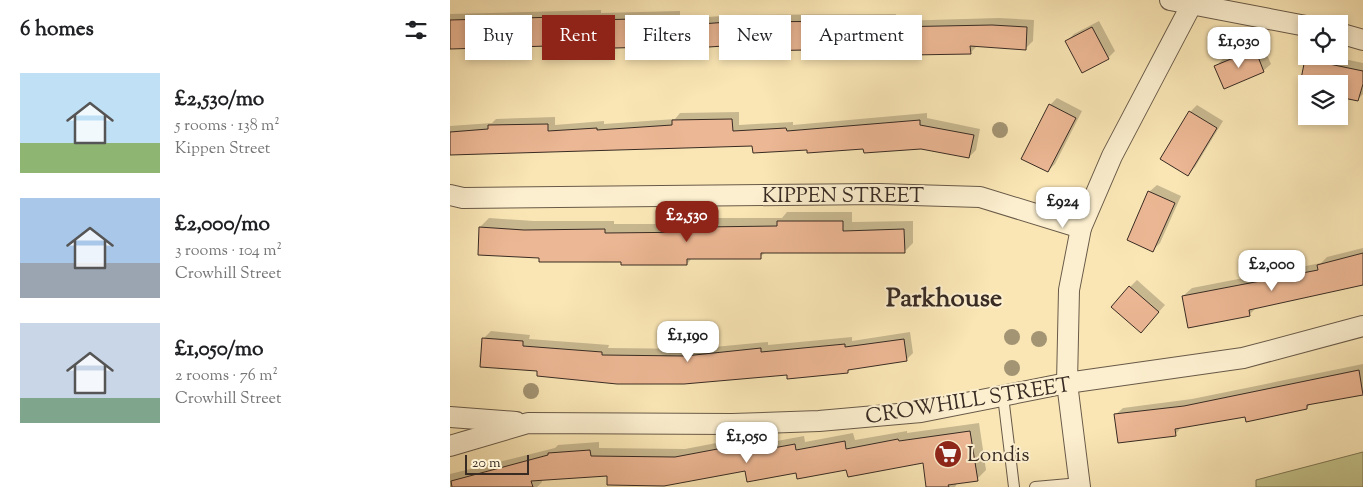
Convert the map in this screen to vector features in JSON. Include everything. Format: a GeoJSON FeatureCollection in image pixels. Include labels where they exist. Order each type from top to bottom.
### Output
{"type":"FeatureCollection","features":[{"type":"Feature","properties":{"kind":"street"},"geometry":{"type":"LineString","coordinates":[[1170,0],[1194,1],[1298,24]]}},
{"type":"Feature","properties":{"kind":"street"},"geometry":{"type":"LineString","coordinates":[[1080,485],[1067,383],[1069,290],[1081,228],[1112,156],[1194,1]]}},
{"type":"Feature","properties":{"kind":"street"},"geometry":{"type":"LineString","coordinates":[[1348,36],[1363,40]]}},
{"type":"Feature","properties":{"kind":"street","name":"KIPPEN STREET"},"geometry":{"type":"LineString","coordinates":[[450,195],[463,198],[879,194],[980,197],[1081,228]]}},
{"type":"Feature","properties":{"kind":"street","name":"CROWHILL STREET"},"geometry":{"type":"LineString","coordinates":[[450,446],[528,423],[732,424],[819,421],[921,412],[1067,383],[1242,358],[1363,326]]}},
{"type":"Feature","properties":{"kind":"street"},"geometry":{"type":"LineString","coordinates":[[450,417],[528,423]]}},
{"type":"Feature","properties":{"kind":"lane"},"geometry":{"type":"LineString","coordinates":[[1003,396],[1014,487]]}},
{"type":"Feature","properties":{"kind":"lane"},"geometry":{"type":"LineString","coordinates":[[1035,487],[1080,485]]}},
{"type":"Feature","properties":{"kind":"shaded area"},"geometry":{"type":"Polygon","coordinates":[[[1363,452],[1363,487],[1256,487],[1256,480],[1363,452]]]}},
{"type":"Feature","properties":{"kind":"building"},"geometry":{"type":"Polygon","coordinates":[[[542,17],[542,46],[532,46],[532,18],[542,17]]]}},
{"type":"Feature","properties":{"kind":"building"},"geometry":{"type":"Polygon","coordinates":[[[615,19],[625,19],[625,48],[615,48],[615,19]]]}},
{"type":"Feature","properties":{"kind":"building"},"geometry":{"type":"Polygon","coordinates":[[[450,20],[465,20],[465,49],[450,49],[450,20]]]}},
{"type":"Feature","properties":{"kind":"building"},"geometry":{"type":"Polygon","coordinates":[[[791,22],[801,22],[801,50],[791,50],[791,22]]]}},
{"type":"Feature","properties":{"kind":"building"},"geometry":{"type":"Polygon","coordinates":[[[709,23],[719,23],[719,46],[709,47],[709,23]]]}},
{"type":"Feature","properties":{"kind":"building"},"geometry":{"type":"Polygon","coordinates":[[[992,25],[1027,27],[1026,50],[970,46],[971,54],[922,55],[922,26],[992,25]]]}},
{"type":"Feature","properties":{"kind":"building"},"geometry":{"type":"Polygon","coordinates":[[[1092,27],[1109,59],[1082,73],[1065,41],[1092,27]]]}},
{"type":"Feature","properties":{"kind":"building"},"geometry":{"type":"Polygon","coordinates":[[[1255,49],[1264,72],[1224,89],[1214,66],[1255,49]]]}},
{"type":"Feature","properties":{"kind":"building"},"geometry":{"type":"Polygon","coordinates":[[[1304,65],[1334,65],[1363,71],[1363,84],[1358,101],[1348,99],[1348,75],[1302,75],[1304,65]]]}},
{"type":"Feature","properties":{"kind":"building"},"geometry":{"type":"Polygon","coordinates":[[[1049,104],[1076,118],[1048,172],[1021,159],[1049,104]]]}},
{"type":"Feature","properties":{"kind":"building"},"geometry":{"type":"Polygon","coordinates":[[[1189,111],[1217,128],[1188,176],[1160,159],[1189,111]]]}},
{"type":"Feature","properties":{"kind":"building"},"geometry":{"type":"Polygon","coordinates":[[[732,119],[733,131],[786,128],[787,131],[920,120],[920,125],[974,135],[969,158],[921,149],[864,153],[863,149],[807,153],[807,150],[753,153],[752,146],[450,155],[450,132],[488,129],[488,125],[548,124],[548,131],[597,128],[597,130],[672,125],[672,120],[732,119]]]}},
{"type":"Feature","properties":{"kind":"building"},"geometry":{"type":"Polygon","coordinates":[[[1148,191],[1175,203],[1153,252],[1127,240],[1148,191]]]}},
{"type":"Feature","properties":{"kind":"building"},"geometry":{"type":"Polygon","coordinates":[[[777,221],[843,221],[843,231],[904,229],[905,253],[761,253],[761,259],[687,259],[687,265],[621,265],[621,262],[539,262],[539,258],[478,255],[479,227],[524,230],[605,229],[605,233],[703,232],[703,227],[777,226],[777,221]]]}},
{"type":"Feature","properties":{"kind":"building"},"geometry":{"type":"Polygon","coordinates":[[[1363,253],[1363,285],[1249,310],[1250,316],[1188,328],[1182,296],[1318,270],[1317,265],[1363,253]]]}},
{"type":"Feature","properties":{"kind":"building"},"geometry":{"type":"Polygon","coordinates":[[[1129,286],[1159,312],[1141,333],[1111,307],[1129,286]]]}},
{"type":"Feature","properties":{"kind":"building"},"geometry":{"type":"Polygon","coordinates":[[[482,338],[523,341],[523,346],[602,352],[602,355],[685,356],[761,348],[761,352],[845,344],[845,347],[904,339],[907,361],[848,370],[848,373],[787,379],[787,375],[684,384],[617,384],[537,376],[537,371],[480,367],[482,338]]]}},
{"type":"Feature","properties":{"kind":"building"},"geometry":{"type":"Polygon","coordinates":[[[1359,370],[1363,395],[1307,405],[1307,409],[1246,422],[1245,417],[1175,429],[1176,436],[1118,443],[1114,414],[1184,406],[1359,370]]]}},
{"type":"Feature","properties":{"kind":"building"},"geometry":{"type":"Polygon","coordinates":[[[970,431],[978,481],[948,485],[949,487],[926,487],[923,463],[848,477],[846,470],[797,479],[796,473],[747,482],[745,471],[664,486],[607,485],[607,476],[531,481],[533,487],[452,487],[451,481],[548,455],[548,453],[590,450],[591,456],[675,457],[744,444],[746,453],[795,444],[796,450],[845,441],[846,449],[898,439],[899,441],[970,431]]]}},
{"type":"Feature","properties":{"kind":"place","name":"Londis"},"geometry":{"type":"Point","coordinates":[948,454]}},
{"type":"Feature","properties":{"kind":"district","name":"Parkhouse"},"geometry":{"type":"Point","coordinates":[944,297]}}]}
